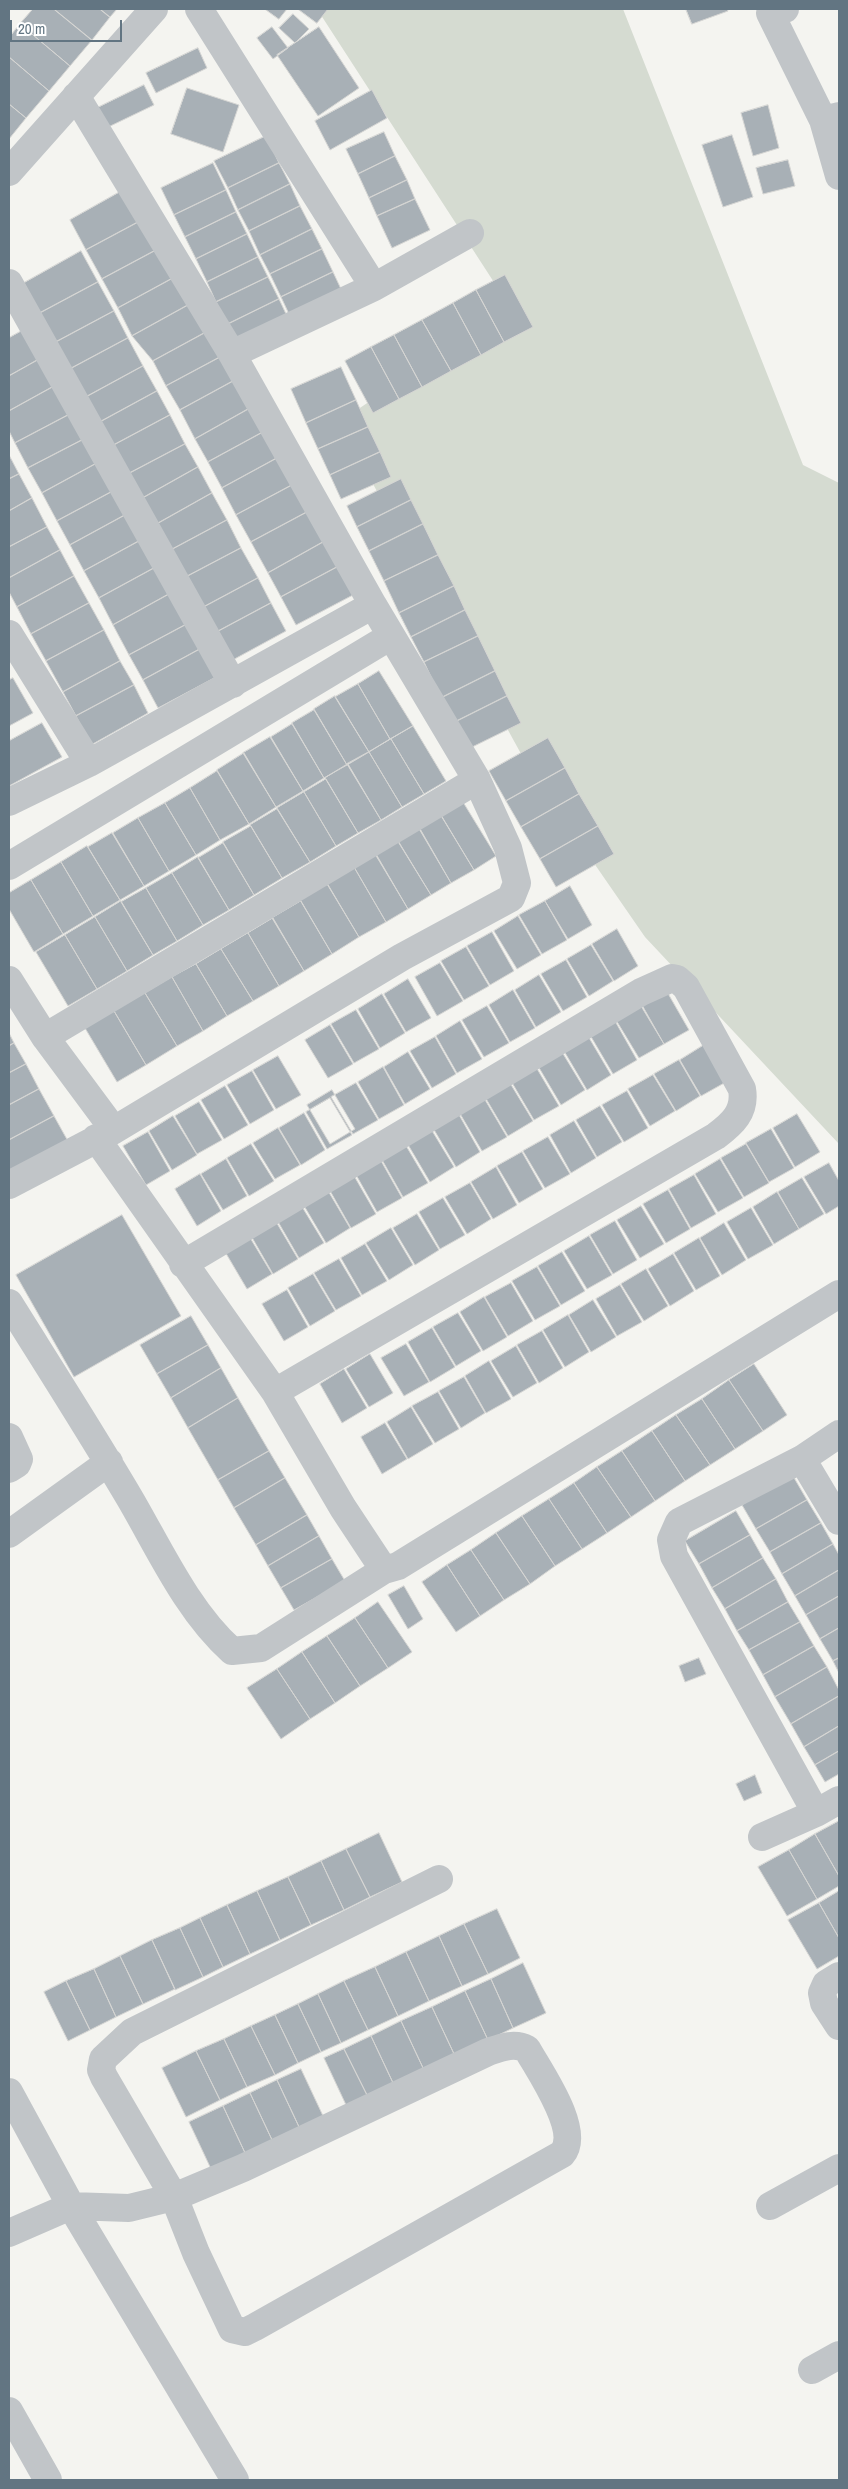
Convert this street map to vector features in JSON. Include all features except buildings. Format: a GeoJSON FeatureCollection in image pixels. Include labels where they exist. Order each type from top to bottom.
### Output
{"type":"FeatureCollection","features":[{"type":"Feature","properties":{"kind":"street"},"geometry":{"type":"LineString","coordinates":[[9,172],[154,9]]}},
{"type":"Feature","properties":{"kind":"street"},"geometry":{"type":"LineString","coordinates":[[199,9],[374,287]]}},
{"type":"Feature","properties":{"kind":"street"},"geometry":{"type":"LineString","coordinates":[[774,10],[831,118],[839,176]]}},
{"type":"Feature","properties":{"kind":"street"},"geometry":{"type":"LineString","coordinates":[[9,1186],[105,1134],[402,957],[511,898],[518,883],[508,848],[476,780],[373,605],[232,354],[76,96]]}},
{"type":"Feature","properties":{"kind":"street"},"geometry":{"type":"LineString","coordinates":[[232,354],[374,287],[470,234]]}},
{"type":"Feature","properties":{"kind":"street"},"geometry":{"type":"LineString","coordinates":[[9,282],[233,684]]}},
{"type":"Feature","properties":{"kind":"street"},"geometry":{"type":"LineString","coordinates":[[9,802],[89,763],[373,605]]}},
{"type":"Feature","properties":{"kind":"street"},"geometry":{"type":"LineString","coordinates":[[9,634],[89,763]]}},
{"type":"Feature","properties":{"kind":"street"},"geometry":{"type":"LineString","coordinates":[[9,866],[391,636]]}},
{"type":"Feature","properties":{"kind":"street"},"geometry":{"type":"LineString","coordinates":[[45,1037],[476,780]]}},
{"type":"Feature","properties":{"kind":"street"},"geometry":{"type":"LineString","coordinates":[[183,1264],[641,992],[672,978],[686,987],[742,1090],[743,1102],[739,1114],[727,1128],[275,1392]]}},
{"type":"Feature","properties":{"kind":"street"},"geometry":{"type":"LineString","coordinates":[[9,980],[183,1264],[275,1392],[343,1508],[384,1570]]}},
{"type":"Feature","properties":{"kind":"street"},"geometry":{"type":"LineString","coordinates":[[9,1303],[108,1462],[197,1613],[232,1651],[261,1648],[384,1570],[407,1561],[839,1294]]}},
{"type":"Feature","properties":{"kind":"street"},"geometry":{"type":"LineString","coordinates":[[816,1813],[674,1556],[670,1544],[672,1533],[679,1522],[802,1459],[839,1434]]}},
{"type":"Feature","properties":{"kind":"street"},"geometry":{"type":"LineString","coordinates":[[9,1437],[18,1452],[19,1459],[17,1464],[9,1470]]}},
{"type":"Feature","properties":{"kind":"street"},"geometry":{"type":"LineString","coordinates":[[802,1459],[839,1521]]}},
{"type":"Feature","properties":{"kind":"street"},"geometry":{"type":"LineString","coordinates":[[9,1534],[108,1462]]}},
{"type":"Feature","properties":{"kind":"street"},"geometry":{"type":"LineString","coordinates":[[762,1837],[816,1813],[839,1800]]}},
{"type":"Feature","properties":{"kind":"street"},"geometry":{"type":"LineString","coordinates":[[9,2233],[71,2206],[129,2208],[174,2197],[243,2168],[488,2052],[504,2047],[522,2046],[527,2049],[563,2116],[568,2133],[566,2149],[557,2157],[244,2332],[232,2329],[196,2253],[174,2197],[104,2077],[102,2064],[106,2055],[132,2032],[439,1879]]}},
{"type":"Feature","properties":{"kind":"street"},"geometry":{"type":"LineString","coordinates":[[839,1976],[826,1984],[822,1993],[824,2003],[839,2026]]}},
{"type":"Feature","properties":{"kind":"street"},"geometry":{"type":"LineString","coordinates":[[9,2092],[71,2206],[235,2480]]}},
{"type":"Feature","properties":{"kind":"street"},"geometry":{"type":"LineString","coordinates":[[770,2206],[839,2168]]}},
{"type":"Feature","properties":{"kind":"street"},"geometry":{"type":"LineString","coordinates":[[812,2370],[839,2355]]}},
{"type":"Feature","properties":{"kind":"street"},"geometry":{"type":"LineString","coordinates":[[9,2411],[48,2480]]}},
{"type":"Feature","properties":{"kind":"shaded area"},"geometry":{"type":"Polygon","coordinates":[[[317,9],[623,9],[803,465],[839,483],[839,1144],[645,937],[531,772],[339,422],[510,307],[317,9]]]}}]}
